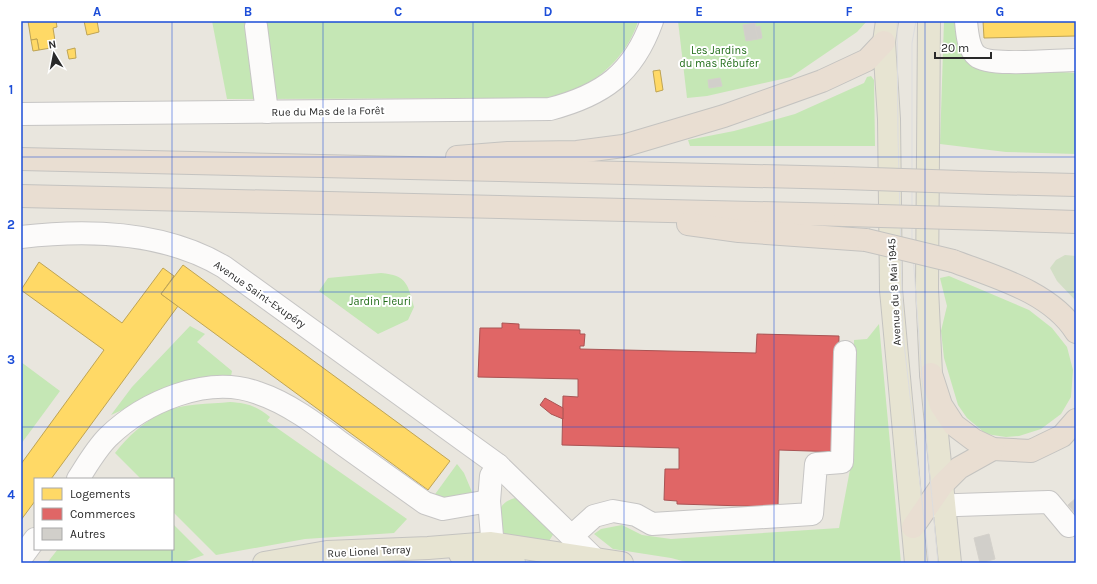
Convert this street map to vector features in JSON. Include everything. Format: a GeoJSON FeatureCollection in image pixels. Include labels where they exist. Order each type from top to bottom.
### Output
{"type":"FeatureCollection","features":[{"type":"Feature","properties":{"kind":"highway"},"geometry":{"type":"LineString","coordinates":[[319,166],[508,153],[577,152],[623,146],[724,116],[822,81],[867,60],[886,31]]}},
{"type":"Feature","properties":{"kind":"highway"},"geometry":{"type":"LineString","coordinates":[[21,159],[844,178],[1076,185]]}},
{"type":"Feature","properties":{"kind":"highway"},"geometry":{"type":"LineString","coordinates":[[21,196],[576,210],[845,215],[1076,222]]}},
{"type":"Feature","properties":{"kind":"highway"},"geometry":{"type":"LineString","coordinates":[[576,210],[739,231],[866,240],[952,261],[1002,280],[1040,299],[1067,318],[1076,332]]}},
{"type":"Feature","properties":{"kind":"highway"},"geometry":{"type":"LineString","coordinates":[[931,374],[941,405],[954,425],[974,440],[994,449],[1031,451],[1062,436],[1076,420]]}},
{"type":"Feature","properties":{"kind":"highway"},"geometry":{"type":"LineString","coordinates":[[913,527],[938,499],[959,468],[994,449]]}},
{"type":"Feature","properties":{"kind":"main road"},"geometry":{"type":"LineString","coordinates":[[929,21],[928,288],[931,374],[938,499],[950,563]]}},
{"type":"Feature","properties":{"kind":"main road","name":"Avenue du 8 Mai 1945"},"geometry":{"type":"LineString","coordinates":[[886,31],[889,119],[891,290],[916,563]]}},
{"type":"Feature","properties":{"kind":"main road","name":"Rue Lionel Terray"},"geometry":{"type":"LineString","coordinates":[[264,563],[327,552],[428,548],[500,555],[596,560],[622,563]]}},
{"type":"Feature","properties":{"kind":"street","name":"Rue du Mas de la Forêt"},"geometry":{"type":"LineString","coordinates":[[21,114],[550,109],[574,102],[597,92],[624,71],[645,40],[652,21]]}},
{"type":"Feature","properties":{"kind":"street"},"geometry":{"type":"LineString","coordinates":[[966,21],[969,42],[977,56],[992,62],[1076,60]]}},
{"type":"Feature","properties":{"kind":"street"},"geometry":{"type":"LineString","coordinates":[[256,26],[267,112]]}},
{"type":"Feature","properties":{"kind":"street","name":"Avenue Saint-Exupéry"},"geometry":{"type":"LineString","coordinates":[[21,237],[48,234],[85,233],[137,238],[168,243],[205,256],[230,272],[467,441],[498,465],[596,560]]}},
{"type":"Feature","properties":{"kind":"street"},"geometry":{"type":"LineString","coordinates":[[572,536],[594,516],[613,511],[636,515],[652,524],[812,514],[816,464],[842,462],[845,352]]}},
{"type":"Feature","properties":{"kind":"street"},"geometry":{"type":"LineString","coordinates":[[79,478],[107,439],[128,420],[148,407],[181,393],[205,389],[232,388],[258,392],[305,417],[425,503],[443,509],[489,501]]}},
{"type":"Feature","properties":{"kind":"street"},"geometry":{"type":"LineString","coordinates":[[467,441],[489,501],[500,555]]}},
{"type":"Feature","properties":{"kind":"street"},"geometry":{"type":"LineString","coordinates":[[489,501],[491,476],[498,465]]}},
{"type":"Feature","properties":{"kind":"street"},"geometry":{"type":"LineString","coordinates":[[938,499],[1049,502],[1069,526]]}},
{"type":"Feature","properties":{"kind":"street"},"geometry":{"type":"LineString","coordinates":[[21,558],[34,539]]}},
{"type":"Feature","properties":{"kind":"green space"},"geometry":{"type":"Polygon","coordinates":[[[212,21],[638,21],[623,51],[600,75],[591,82],[577,89],[546,98],[227,99],[212,21]]]}},
{"type":"Feature","properties":{"kind":"green space","name":"Les Jardins du mas Rébufer"},"geometry":{"type":"Polygon","coordinates":[[[678,21],[867,21],[857,32],[791,77],[707,96],[687,98],[678,21]]]}},
{"type":"Feature","properties":{"kind":"green space"},"geometry":{"type":"Polygon","coordinates":[[[944,21],[961,21],[977,66],[1076,73],[1076,154],[1006,152],[940,144],[944,21]]]}},
{"type":"Feature","properties":{"kind":"green space"},"geometry":{"type":"Polygon","coordinates":[[[871,76],[874,80],[875,146],[690,146],[688,140],[734,131],[795,114],[864,83],[867,77],[871,76]]]}},
{"type":"Feature","properties":{"kind":"green space"},"geometry":{"type":"Polygon","coordinates":[[[1065,255],[1076,256],[1076,301],[1057,281],[1050,268],[1056,260],[1065,255]]]}},
{"type":"Feature","properties":{"kind":"green space","name":"Jardin Fleuri"},"geometry":{"type":"Polygon","coordinates":[[[381,273],[396,276],[405,282],[414,307],[408,320],[378,334],[319,291],[328,278],[381,273]]]}},
{"type":"Feature","properties":{"kind":"green space"},"geometry":{"type":"Polygon","coordinates":[[[949,276],[1029,310],[1052,328],[1067,347],[1073,370],[1071,397],[1061,414],[1041,429],[1019,436],[1006,437],[986,434],[967,418],[958,405],[944,358],[941,331],[947,306],[940,278],[949,276]]]}},
{"type":"Feature","properties":{"kind":"green space"},"geometry":{"type":"Polygon","coordinates":[[[879,324],[901,563],[690,563],[671,558],[613,549],[594,534],[601,529],[622,525],[642,535],[671,539],[839,528],[852,459],[854,340],[867,339],[879,324]]]}},
{"type":"Feature","properties":{"kind":"green space"},"geometry":{"type":"Polygon","coordinates":[[[190,326],[205,334],[197,342],[232,371],[231,376],[187,381],[111,415],[132,387],[190,326]]]}},
{"type":"Feature","properties":{"kind":"green space"},"geometry":{"type":"Polygon","coordinates":[[[21,362],[60,391],[21,444],[21,362]]]}},
{"type":"Feature","properties":{"kind":"green space"},"geometry":{"type":"Polygon","coordinates":[[[230,402],[242,403],[261,410],[270,417],[267,421],[407,519],[394,533],[305,539],[216,555],[174,513],[174,478],[140,478],[115,453],[137,430],[157,415],[171,409],[197,404],[230,402]]]}},
{"type":"Feature","properties":{"kind":"green space"},"geometry":{"type":"Polygon","coordinates":[[[457,464],[464,473],[472,492],[453,500],[433,497],[457,464]]]}},
{"type":"Feature","properties":{"kind":"green space"},"geometry":{"type":"Polygon","coordinates":[[[515,498],[523,500],[554,533],[549,541],[506,538],[501,525],[499,514],[500,509],[503,504],[515,498]]]}},
{"type":"Feature","properties":{"kind":"green space"},"geometry":{"type":"Polygon","coordinates":[[[174,525],[204,555],[181,563],[47,563],[57,550],[174,550],[174,525]]]}},
{"type":"Feature","properties":{"kind":"building: Logements"},"geometry":{"type":"Polygon","coordinates":[[[28,21],[56,21],[57,27],[53,28],[56,47],[39,50],[37,39],[31,40],[28,21]]]}},
{"type":"Feature","properties":{"kind":"building: Logements"},"geometry":{"type":"Polygon","coordinates":[[[84,21],[97,21],[99,32],[87,35],[84,21]]]}},
{"type":"Feature","properties":{"kind":"building: Logements"},"geometry":{"type":"Polygon","coordinates":[[[983,21],[1076,21],[1076,36],[984,38],[983,21]]]}},
{"type":"Feature","properties":{"kind":"building: Logements"},"geometry":{"type":"Polygon","coordinates":[[[37,39],[39,50],[33,51],[31,40],[37,39]]]}},
{"type":"Feature","properties":{"kind":"building: Logements"},"geometry":{"type":"Polygon","coordinates":[[[75,48],[76,58],[69,59],[67,50],[75,48]]]}},
{"type":"Feature","properties":{"kind":"building: Logements"},"geometry":{"type":"Polygon","coordinates":[[[660,70],[663,90],[656,92],[653,71],[660,70]]]}},
{"type":"Feature","properties":{"kind":"building: Logements"},"geometry":{"type":"Polygon","coordinates":[[[39,262],[122,323],[163,268],[174,276],[161,294],[178,306],[52,478],[34,478],[34,502],[21,520],[21,464],[104,350],[21,290],[39,262]]]}},
{"type":"Feature","properties":{"kind":"building: Logements"},"geometry":{"type":"Polygon","coordinates":[[[183,265],[450,461],[428,490],[161,294],[183,265]]]}},
{"type":"Feature","properties":{"kind":"building: Commerces"},"geometry":{"type":"Polygon","coordinates":[[[502,323],[519,324],[519,329],[580,330],[580,334],[585,334],[584,346],[580,346],[580,349],[756,353],[757,334],[839,336],[837,422],[840,452],[779,450],[778,507],[677,504],[677,501],[664,500],[665,469],[679,469],[679,448],[562,445],[563,396],[578,397],[578,379],[478,377],[480,328],[502,328],[502,323]]]}},
{"type":"Feature","properties":{"kind":"building: Commerces"},"geometry":{"type":"Polygon","coordinates":[[[545,398],[563,408],[563,419],[551,414],[540,405],[545,398]]]}},
{"type":"Feature","properties":{"kind":"building: Autres"},"geometry":{"type":"Polygon","coordinates":[[[755,23],[758,39],[746,41],[743,25],[755,23]]]}},
{"type":"Feature","properties":{"kind":"building: Autres"},"geometry":{"type":"Polygon","coordinates":[[[760,26],[762,38],[758,39],[755,27],[760,26]]]}},
{"type":"Feature","properties":{"kind":"building: Autres"},"geometry":{"type":"Polygon","coordinates":[[[720,78],[722,86],[709,88],[708,80],[720,78]]]}},
{"type":"Feature","properties":{"kind":"building: Autres"},"geometry":{"type":"Polygon","coordinates":[[[1076,498],[1076,514],[1068,505],[1076,498]]]}},
{"type":"Feature","properties":{"kind":"building: Autres"},"geometry":{"type":"Polygon","coordinates":[[[989,534],[995,559],[980,563],[974,538],[989,534]]]}},
{"type":"Feature","properties":{"kind":"tram line"},"geometry":{"type":"LineString","coordinates":[[897,21],[898,136],[903,334],[929,563]]}},
{"type":"Feature","properties":{"kind":"tram line"},"geometry":{"type":"LineString","coordinates":[[916,21],[912,43],[912,241],[926,434],[938,563]]}}]}
